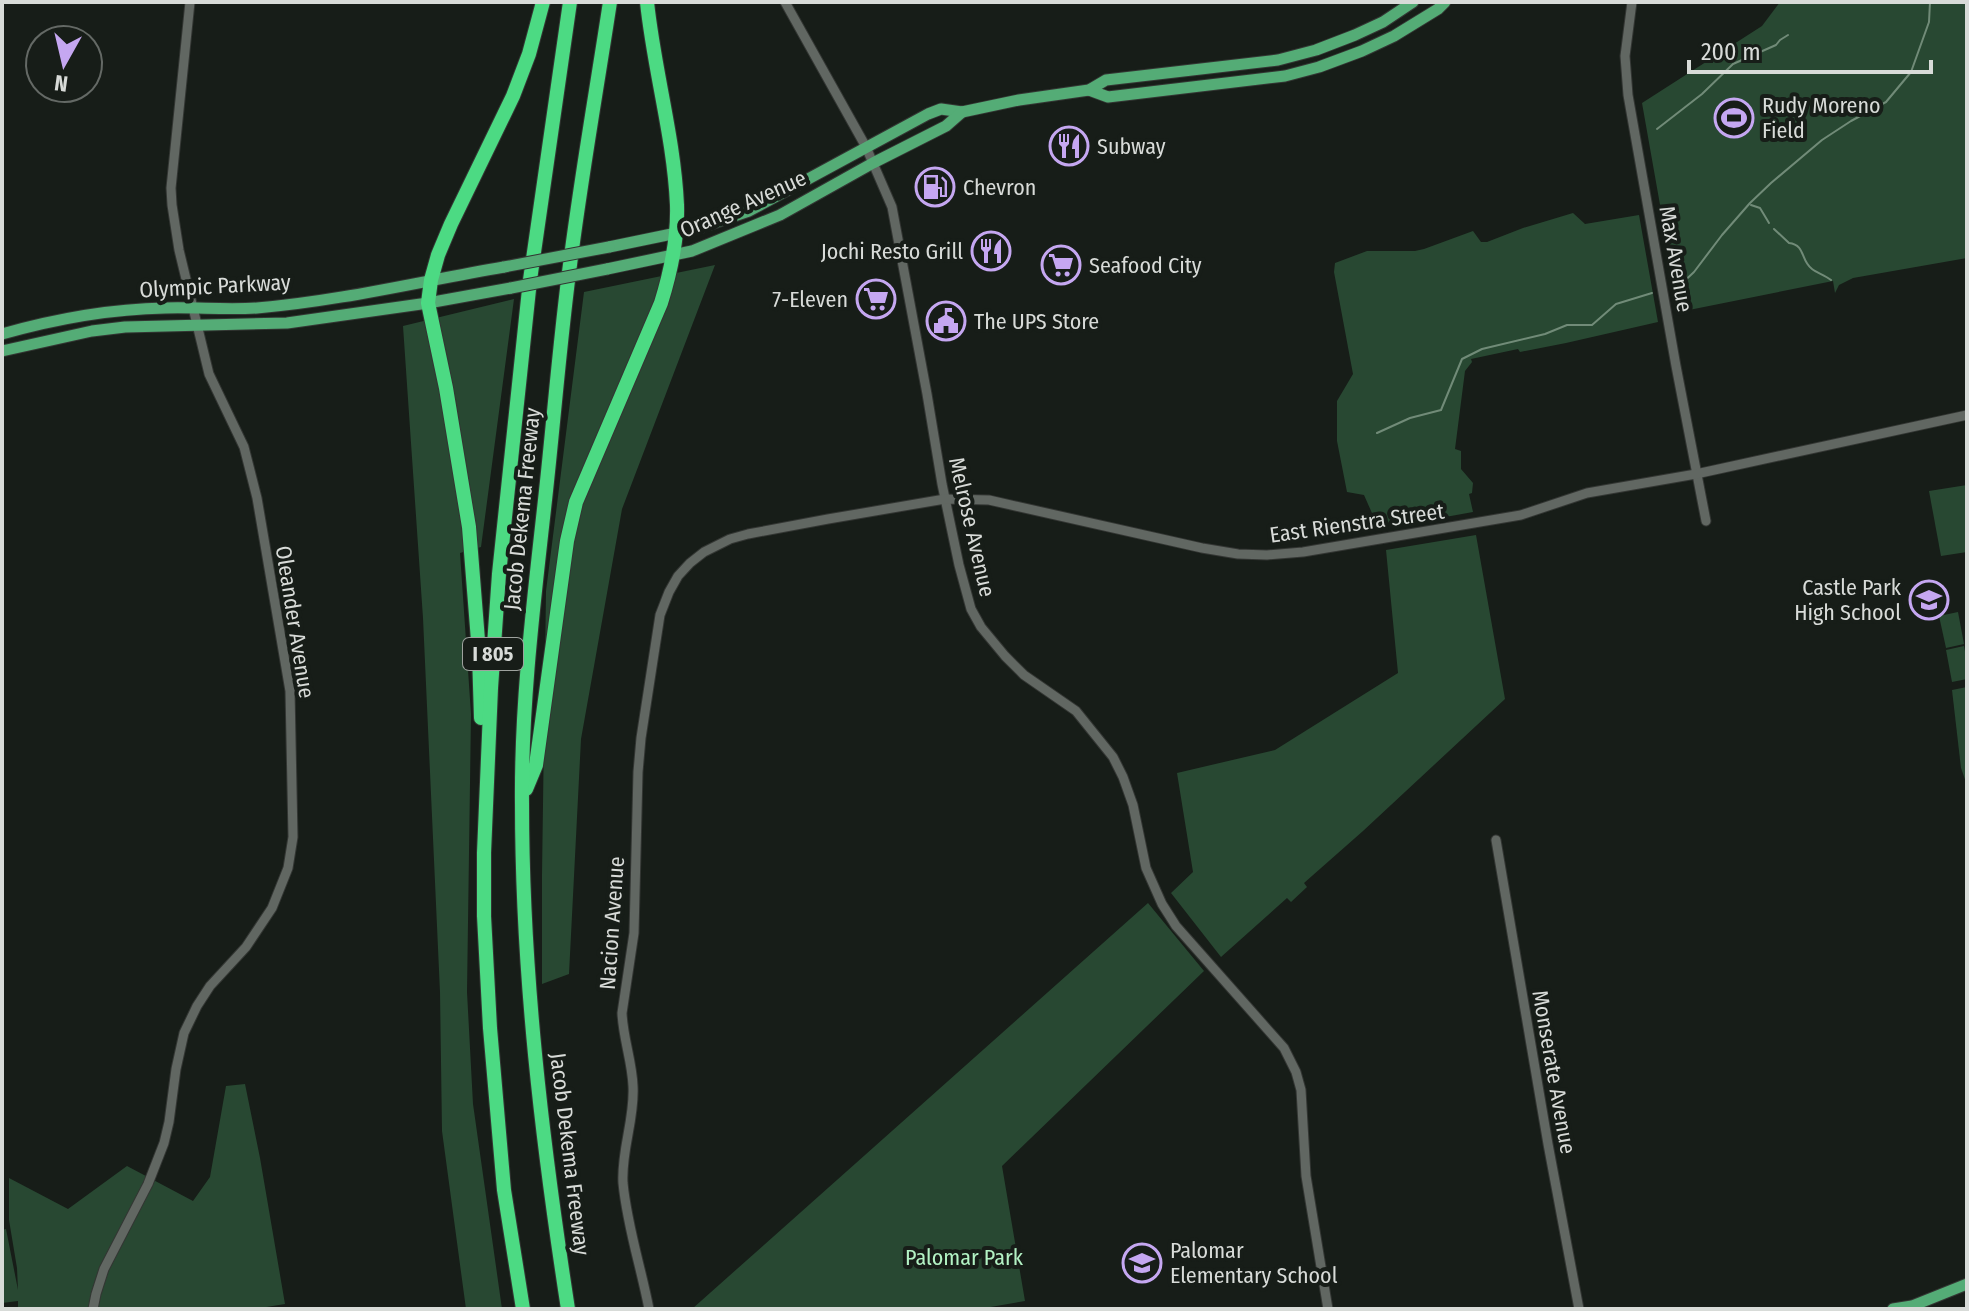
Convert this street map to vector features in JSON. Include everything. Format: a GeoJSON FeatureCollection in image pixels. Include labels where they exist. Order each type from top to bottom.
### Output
{"type":"FeatureCollection","features":[{"type":"Feature","properties":{"kind":"highway"},"geometry":{"type":"LineString","coordinates":[[484,853],[479,653],[469,527],[446,388],[428,303],[431,280],[451,224],[513,96],[529,54],[543,2]]}},
{"type":"Feature","properties":{"kind":"highway","name":"Jacob Dekema Freeway"},"geometry":{"type":"LineString","coordinates":[[523,1309],[504,1190],[486,964],[484,853],[499,574],[530,280],[570,2]]}},
{"type":"Feature","properties":{"kind":"highway","name":"Jacob Dekema Freeway"},"geometry":{"type":"LineString","coordinates":[[568,1309],[549,1189],[532,1026],[524,929],[522,800],[533,617],[571,257],[610,2]]}},
{"type":"Feature","properties":{"kind":"highway"},"geometry":{"type":"LineString","coordinates":[[522,800],[536,765],[565,553],[576,502],[661,303],[671,271],[677,207],[647,2]]}},
{"type":"Feature","properties":{"kind":"main road","name":"Orange Avenue"},"geometry":{"type":"LineString","coordinates":[[431,280],[696,229],[749,211],[941,109],[962,112],[1089,90],[1106,80],[1278,60],[1355,35],[1383,22],[1413,2]]}},
{"type":"Feature","properties":{"kind":"main road","name":"Orange Avenue"},"geometry":{"type":"LineString","coordinates":[[1089,90],[1108,97],[1285,76],[1362,51],[1394,36],[1445,2]]}},
{"type":"Feature","properties":{"kind":"main road"},"geometry":{"type":"LineString","coordinates":[[1203,69],[1206,85]]}},
{"type":"Feature","properties":{"kind":"main road","name":"Orange Avenue"},"geometry":{"type":"LineString","coordinates":[[428,303],[692,251],[780,215],[946,126],[962,112]]}},
{"type":"Feature","properties":{"kind":"main road","name":"Olympic Parkway"},"geometry":{"type":"LineString","coordinates":[[2,334],[34,325],[105,313],[166,308],[274,306],[431,280]]}},
{"type":"Feature","properties":{"kind":"main road","name":"Olympic Parkway"},"geometry":{"type":"LineString","coordinates":[[2,351],[92,331],[140,326],[287,323],[428,303]]}},
{"type":"Feature","properties":{"kind":"main road"},"geometry":{"type":"LineString","coordinates":[[1893,1309],[1912,1306],[1967,1284]]}},
{"type":"Feature","properties":{"kind":"street","name":"Oleander Avenue"},"geometry":{"type":"LineString","coordinates":[[93,1309],[104,1269],[158,1162],[169,1122],[184,1033],[210,986],[246,947],[272,908],[288,868],[293,837],[290,691],[258,506],[244,447],[209,374],[179,250],[172,205],[171,188],[190,2]]}},
{"type":"Feature","properties":{"kind":"street","name":"Melrose Avenue"},"geometry":{"type":"LineString","coordinates":[[785,2],[866,147],[892,207],[945,499],[971,609],[981,627],[1005,656],[1024,675],[1076,711],[1109,750],[1129,793],[1146,868],[1162,904],[1176,926],[1284,1048],[1301,1090],[1306,1176],[1328,1309]]}},
{"type":"Feature","properties":{"kind":"street","name":"Max Avenue"},"geometry":{"type":"LineString","coordinates":[[1632,2],[1625,56],[1628,95],[1706,521]]}},
{"type":"Feature","properties":{"kind":"street","name":"East Rienstra Street"},"geometry":{"type":"LineString","coordinates":[[704,552],[748,534],[945,499],[989,500],[1238,554],[1315,551],[1521,515],[1587,493],[1696,474],[1967,415]]}},
{"type":"Feature","properties":{"kind":"street","name":"Nacion Avenue"},"geometry":{"type":"LineString","coordinates":[[649,1309],[626,1209],[623,1179],[633,1101],[631,1065],[622,1013],[634,933],[638,772],[660,615],[678,576],[704,552]]}},
{"type":"Feature","properties":{"kind":"street","name":"Monserate Avenue"},"geometry":{"type":"LineString","coordinates":[[1496,840],[1579,1309]]}},
{"type":"Feature","properties":{"kind":"green space"},"geometry":{"type":"Polygon","coordinates":[[[1780,2],[1967,2],[1967,258],[1853,278],[1839,285],[1835,293],[1833,281],[1679,312],[1642,103],[1762,26],[1780,2]]]}},
{"type":"Feature","properties":{"kind":"green space"},"geometry":{"type":"Polygon","coordinates":[[[1573,213],[1585,224],[1639,215],[1658,322],[1566,343],[1471,359],[1465,371],[1455,449],[1461,451],[1461,469],[1473,483],[1472,493],[1469,494],[1473,512],[1379,529],[1364,495],[1347,492],[1337,441],[1337,401],[1353,374],[1334,272],[1335,263],[1367,251],[1424,249],[1473,231],[1481,242],[1487,242],[1573,213]]]}},
{"type":"Feature","properties":{"kind":"green space"},"geometry":{"type":"Polygon","coordinates":[[[715,265],[622,509],[581,739],[569,974],[542,984],[546,591],[584,292],[715,265]]]}},
{"type":"Feature","properties":{"kind":"green space"},"geometry":{"type":"Polygon","coordinates":[[[514,299],[481,547],[460,553],[471,714],[467,992],[473,1104],[502,1309],[466,1309],[442,1131],[440,992],[423,618],[403,326],[514,299]]]}},
{"type":"Feature","properties":{"kind":"green space"},"geometry":{"type":"Polygon","coordinates":[[[1967,485],[1967,552],[1941,556],[1929,491],[1967,485]]]}},
{"type":"Feature","properties":{"kind":"green space"},"geometry":{"type":"Polygon","coordinates":[[[1476,535],[1505,699],[1304,883],[1307,887],[1291,902],[1287,898],[1221,957],[1171,893],[1193,872],[1177,773],[1275,750],[1398,673],[1386,550],[1476,535]]]}},
{"type":"Feature","properties":{"kind":"green space"},"geometry":{"type":"Polygon","coordinates":[[[1958,612],[1964,644],[1946,648],[1939,616],[1958,612]]]}},
{"type":"Feature","properties":{"kind":"green space"},"geometry":{"type":"Polygon","coordinates":[[[1964,646],[1967,679],[1952,682],[1946,650],[1964,646]]]}},
{"type":"Feature","properties":{"kind":"green space"},"geometry":{"type":"Polygon","coordinates":[[[1967,687],[1967,785],[1961,768],[1952,690],[1967,687]]]}},
{"type":"Feature","properties":{"kind":"green space","name":"Palomar Park"},"geometry":{"type":"Polygon","coordinates":[[[1148,903],[1204,971],[1002,1166],[1025,1301],[979,1309],[692,1309],[1148,903]]]}},
{"type":"Feature","properties":{"kind":"green space"},"geometry":{"type":"Polygon","coordinates":[[[245,1084],[285,1304],[254,1309],[18,1309],[18,1301],[2,1303],[2,1230],[6,1229],[18,1290],[9,1220],[9,1178],[68,1209],[127,1166],[193,1201],[210,1177],[226,1086],[245,1084]]]}},
{"type":"Feature","properties":{"kind":"waterway"},"geometry":{"type":"LineString","coordinates":[[1674,289],[1694,272],[1722,235],[1771,183],[1822,140],[1886,102],[1911,72],[1929,22],[1930,2]]}},
{"type":"Feature","properties":{"kind":"waterway"},"geometry":{"type":"LineString","coordinates":[[1657,129],[1702,94],[1733,64],[1776,45],[1788,35]]}},
{"type":"Feature","properties":{"kind":"waterway"},"geometry":{"type":"LineString","coordinates":[[1751,205],[1760,208],[1769,223]]}},
{"type":"Feature","properties":{"kind":"waterway"},"geometry":{"type":"LineString","coordinates":[[1774,229],[1801,250],[1812,269],[1831,280]]}},
{"type":"Feature","properties":{"kind":"waterway"},"geometry":{"type":"LineString","coordinates":[[1377,433],[1410,418],[1441,410],[1462,359],[1482,349],[1545,334],[1567,325],[1592,325],[1616,304],[1652,293]]}},
{"type":"Feature","properties":{"kind":"place","name":"Rudy Moreno Field"},"geometry":{"type":"Point","coordinates":[1734,118]}},
{"type":"Feature","properties":{"kind":"place","name":"Subway"},"geometry":{"type":"Point","coordinates":[1069,146]}},
{"type":"Feature","properties":{"kind":"place","name":"Chevron"},"geometry":{"type":"Point","coordinates":[935,187]}},
{"type":"Feature","properties":{"kind":"place","name":"Jochi Resto Grill"},"geometry":{"type":"Point","coordinates":[991,251]}},
{"type":"Feature","properties":{"kind":"place","name":"Seafood City"},"geometry":{"type":"Point","coordinates":[1061,265]}},
{"type":"Feature","properties":{"kind":"place","name":"7-Eleven"},"geometry":{"type":"Point","coordinates":[876,299]}},
{"type":"Feature","properties":{"kind":"place","name":"The UPS Store"},"geometry":{"type":"Point","coordinates":[946,321]}},
{"type":"Feature","properties":{"kind":"place","name":"Castle Park High School"},"geometry":{"type":"Point","coordinates":[1929,600]}},
{"type":"Feature","properties":{"kind":"place","name":"Palomar Elementary School"},"geometry":{"type":"Point","coordinates":[1142,1263]}}]}
